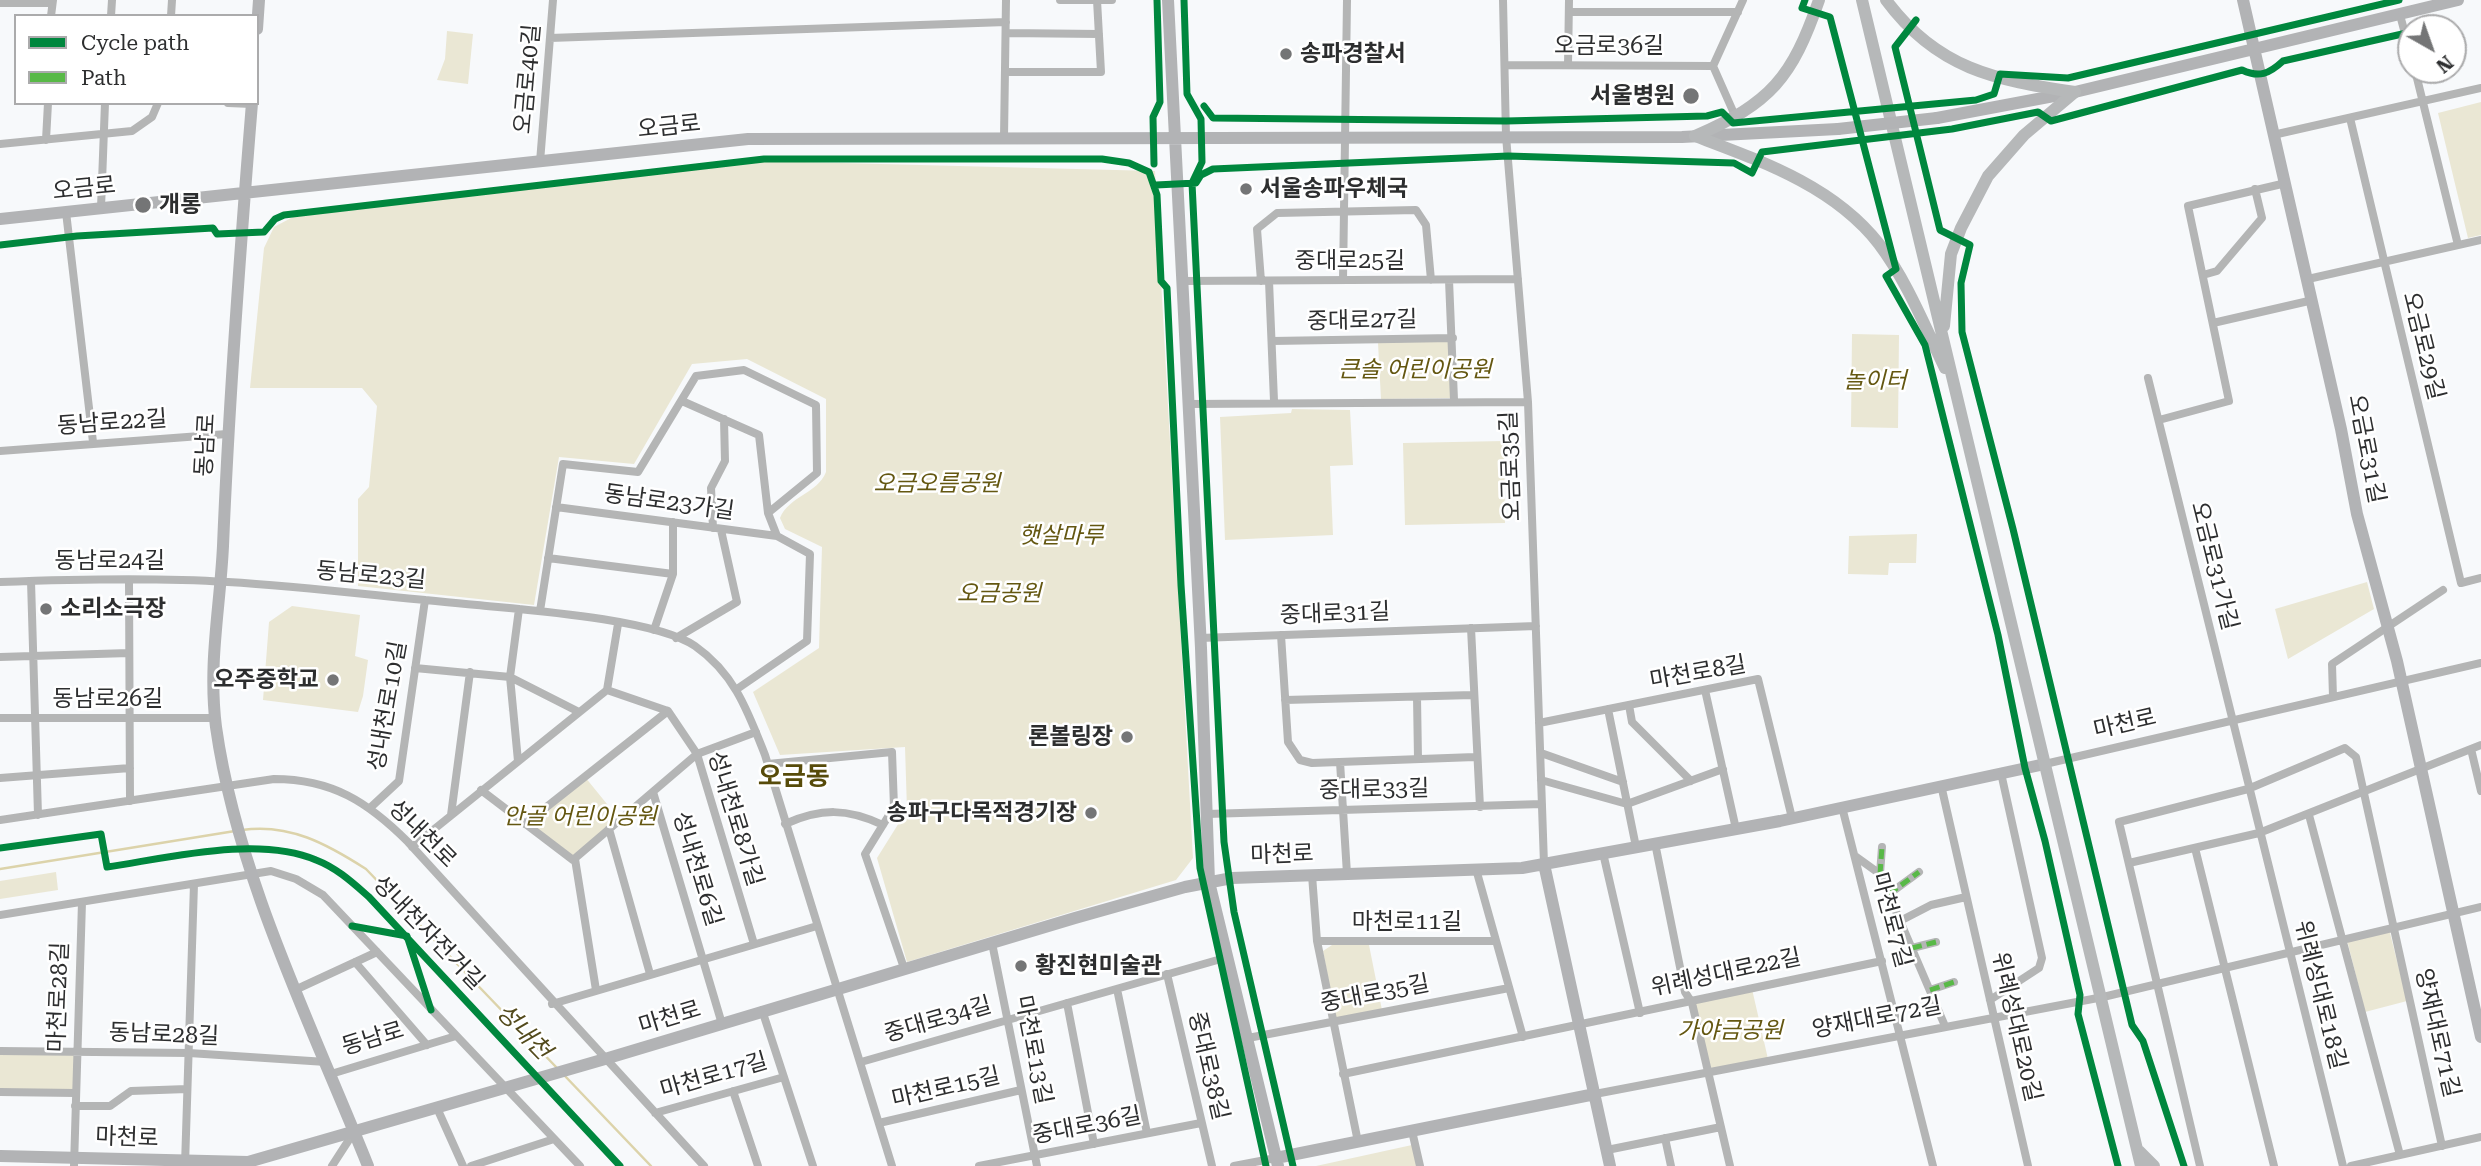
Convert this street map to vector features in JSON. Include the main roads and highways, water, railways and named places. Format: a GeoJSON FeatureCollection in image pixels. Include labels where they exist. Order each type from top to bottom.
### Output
{"type":"FeatureCollection","features":[{"type":"Feature","properties":{"kind":"main road"},"geometry":{"type":"LineString","coordinates":[[1168,0],[1200,638],[1209,882],[1277,1162]]}},
{"type":"Feature","properties":{"kind":"main road"},"geometry":{"type":"LineString","coordinates":[[1695,136],[1736,118],[1764,98],[1789,71],[1804,41],[1819,0]]}},
{"type":"Feature","properties":{"kind":"main road"},"geometry":{"type":"LineString","coordinates":[[1862,0],[2103,998],[2141,1166]]}},
{"type":"Feature","properties":{"kind":"main road"},"geometry":{"type":"LineString","coordinates":[[1886,0],[1903,22],[1933,48],[1966,68],[2007,82],[2075,92]]}},
{"type":"Feature","properties":{"kind":"main road","name":"오금로31길"},"geometry":{"type":"LineString","coordinates":[[2243,0],[2313,300],[2357,514],[2388,626],[2481,1037]]}},
{"type":"Feature","properties":{"kind":"main road","name":"오금로"},"geometry":{"type":"LineString","coordinates":[[0,219],[748,139],[1695,136],[1838,129],[1937,118],[2075,92],[2253,47],[2458,0]]}},
{"type":"Feature","properties":{"kind":"main road"},"geometry":{"type":"LineString","coordinates":[[1942,336],[1951,254],[1961,228],[1988,176],[2024,135],[2075,92]]}},
{"type":"Feature","properties":{"kind":"main road","name":"동남로"},"geometry":{"type":"LineString","coordinates":[[252,105],[219,581],[212,644],[216,718],[244,857],[368,1166]]}},
{"type":"Feature","properties":{"kind":"main road"},"geometry":{"type":"LineString","coordinates":[[1695,136],[1794,177],[1836,202],[1878,244],[1913,303],[1957,394]]}},
{"type":"Feature","properties":{"kind":"main road","name":"마천로"},"geometry":{"type":"LineString","coordinates":[[0,1156],[74,1161],[249,1164],[904,968],[1209,882],[1544,864],[1792,818],[2045,764]]}},
{"type":"Feature","properties":{"kind":"main road"},"geometry":{"type":"LineString","coordinates":[[1544,864],[1610,1166]]}},
{"type":"Feature","properties":{"kind":"main road","name":"양재대로72길"},"geometry":{"type":"LineString","coordinates":[[1277,1162],[1412,1130],[1595,1094]]}},
{"type":"Feature","properties":{"kind":"main road"},"geometry":{"type":"LineString","coordinates":[[2130,1166],[2136,1148]]}},
{"type":"Feature","properties":{"kind":"main road"},"geometry":{"type":"LineString","coordinates":[[2136,1148],[2154,1166]]}},
{"type":"Feature","properties":{"kind":"waterway","name":"성내천"},"geometry":{"type":"LineString","coordinates":[[242,830],[292,833],[337,851],[366,869],[557,1068]]}},
{"type":"Feature","properties":{"kind":"waterway","name":"성내천"},"geometry":{"type":"LineString","coordinates":[[0,869],[235,831]]}},
{"type":"Feature","properties":{"kind":"waterway","name":"성내천"},"geometry":{"type":"LineString","coordinates":[[564,1075],[651,1166]]}},
{"type":"Feature","properties":{"kind":"place","name":"송파경찰서"},"geometry":{"type":"Point","coordinates":[1286,54]}},
{"type":"Feature","properties":{"kind":"place","name":"서울병원"},"geometry":{"type":"Point","coordinates":[1691,96]}},
{"type":"Feature","properties":{"kind":"place","name":"서울송파우체국"},"geometry":{"type":"Point","coordinates":[1246,189]}},
{"type":"Feature","properties":{"kind":"place","name":"개롱"},"geometry":{"type":"Point","coordinates":[143,205]}},
{"type":"Feature","properties":{"kind":"place","name":"소리소극장"},"geometry":{"type":"Point","coordinates":[46,609]}},
{"type":"Feature","properties":{"kind":"place","name":"오주중학교"},"geometry":{"type":"Point","coordinates":[333,680]}},
{"type":"Feature","properties":{"kind":"place","name":"론볼링장"},"geometry":{"type":"Point","coordinates":[1127,737]}},
{"type":"Feature","properties":{"kind":"place","name":"송파구다목적경기장"},"geometry":{"type":"Point","coordinates":[1091,813]}},
{"type":"Feature","properties":{"kind":"place","name":"황진현미술관"},"geometry":{"type":"Point","coordinates":[1021,966]}},
{"type":"Feature","properties":{"kind":"district","name":"오금동"},"geometry":{"type":"Point","coordinates":[794,777]}},
{"type":"Feature","properties":{"kind":"park label","name":"큰솔 어린이공원"},"geometry":{"type":"Point","coordinates":[1415,370]}},
{"type":"Feature","properties":{"kind":"park label","name":"놀이터"},"geometry":{"type":"Point","coordinates":[1875,381]}},
{"type":"Feature","properties":{"kind":"park label","name":"오금오름공원"},"geometry":{"type":"Point","coordinates":[937,484]}},
{"type":"Feature","properties":{"kind":"park label","name":"햇살마루"},"geometry":{"type":"Point","coordinates":[1061,536]}},
{"type":"Feature","properties":{"kind":"park label","name":"오금공원"},"geometry":{"type":"Point","coordinates":[999,594]}},
{"type":"Feature","properties":{"kind":"park label","name":"안골 어린이공원"},"geometry":{"type":"Point","coordinates":[580,817]}},
{"type":"Feature","properties":{"kind":"park label","name":"가야금공원"},"geometry":{"type":"Point","coordinates":[1730,1031]}}]}
